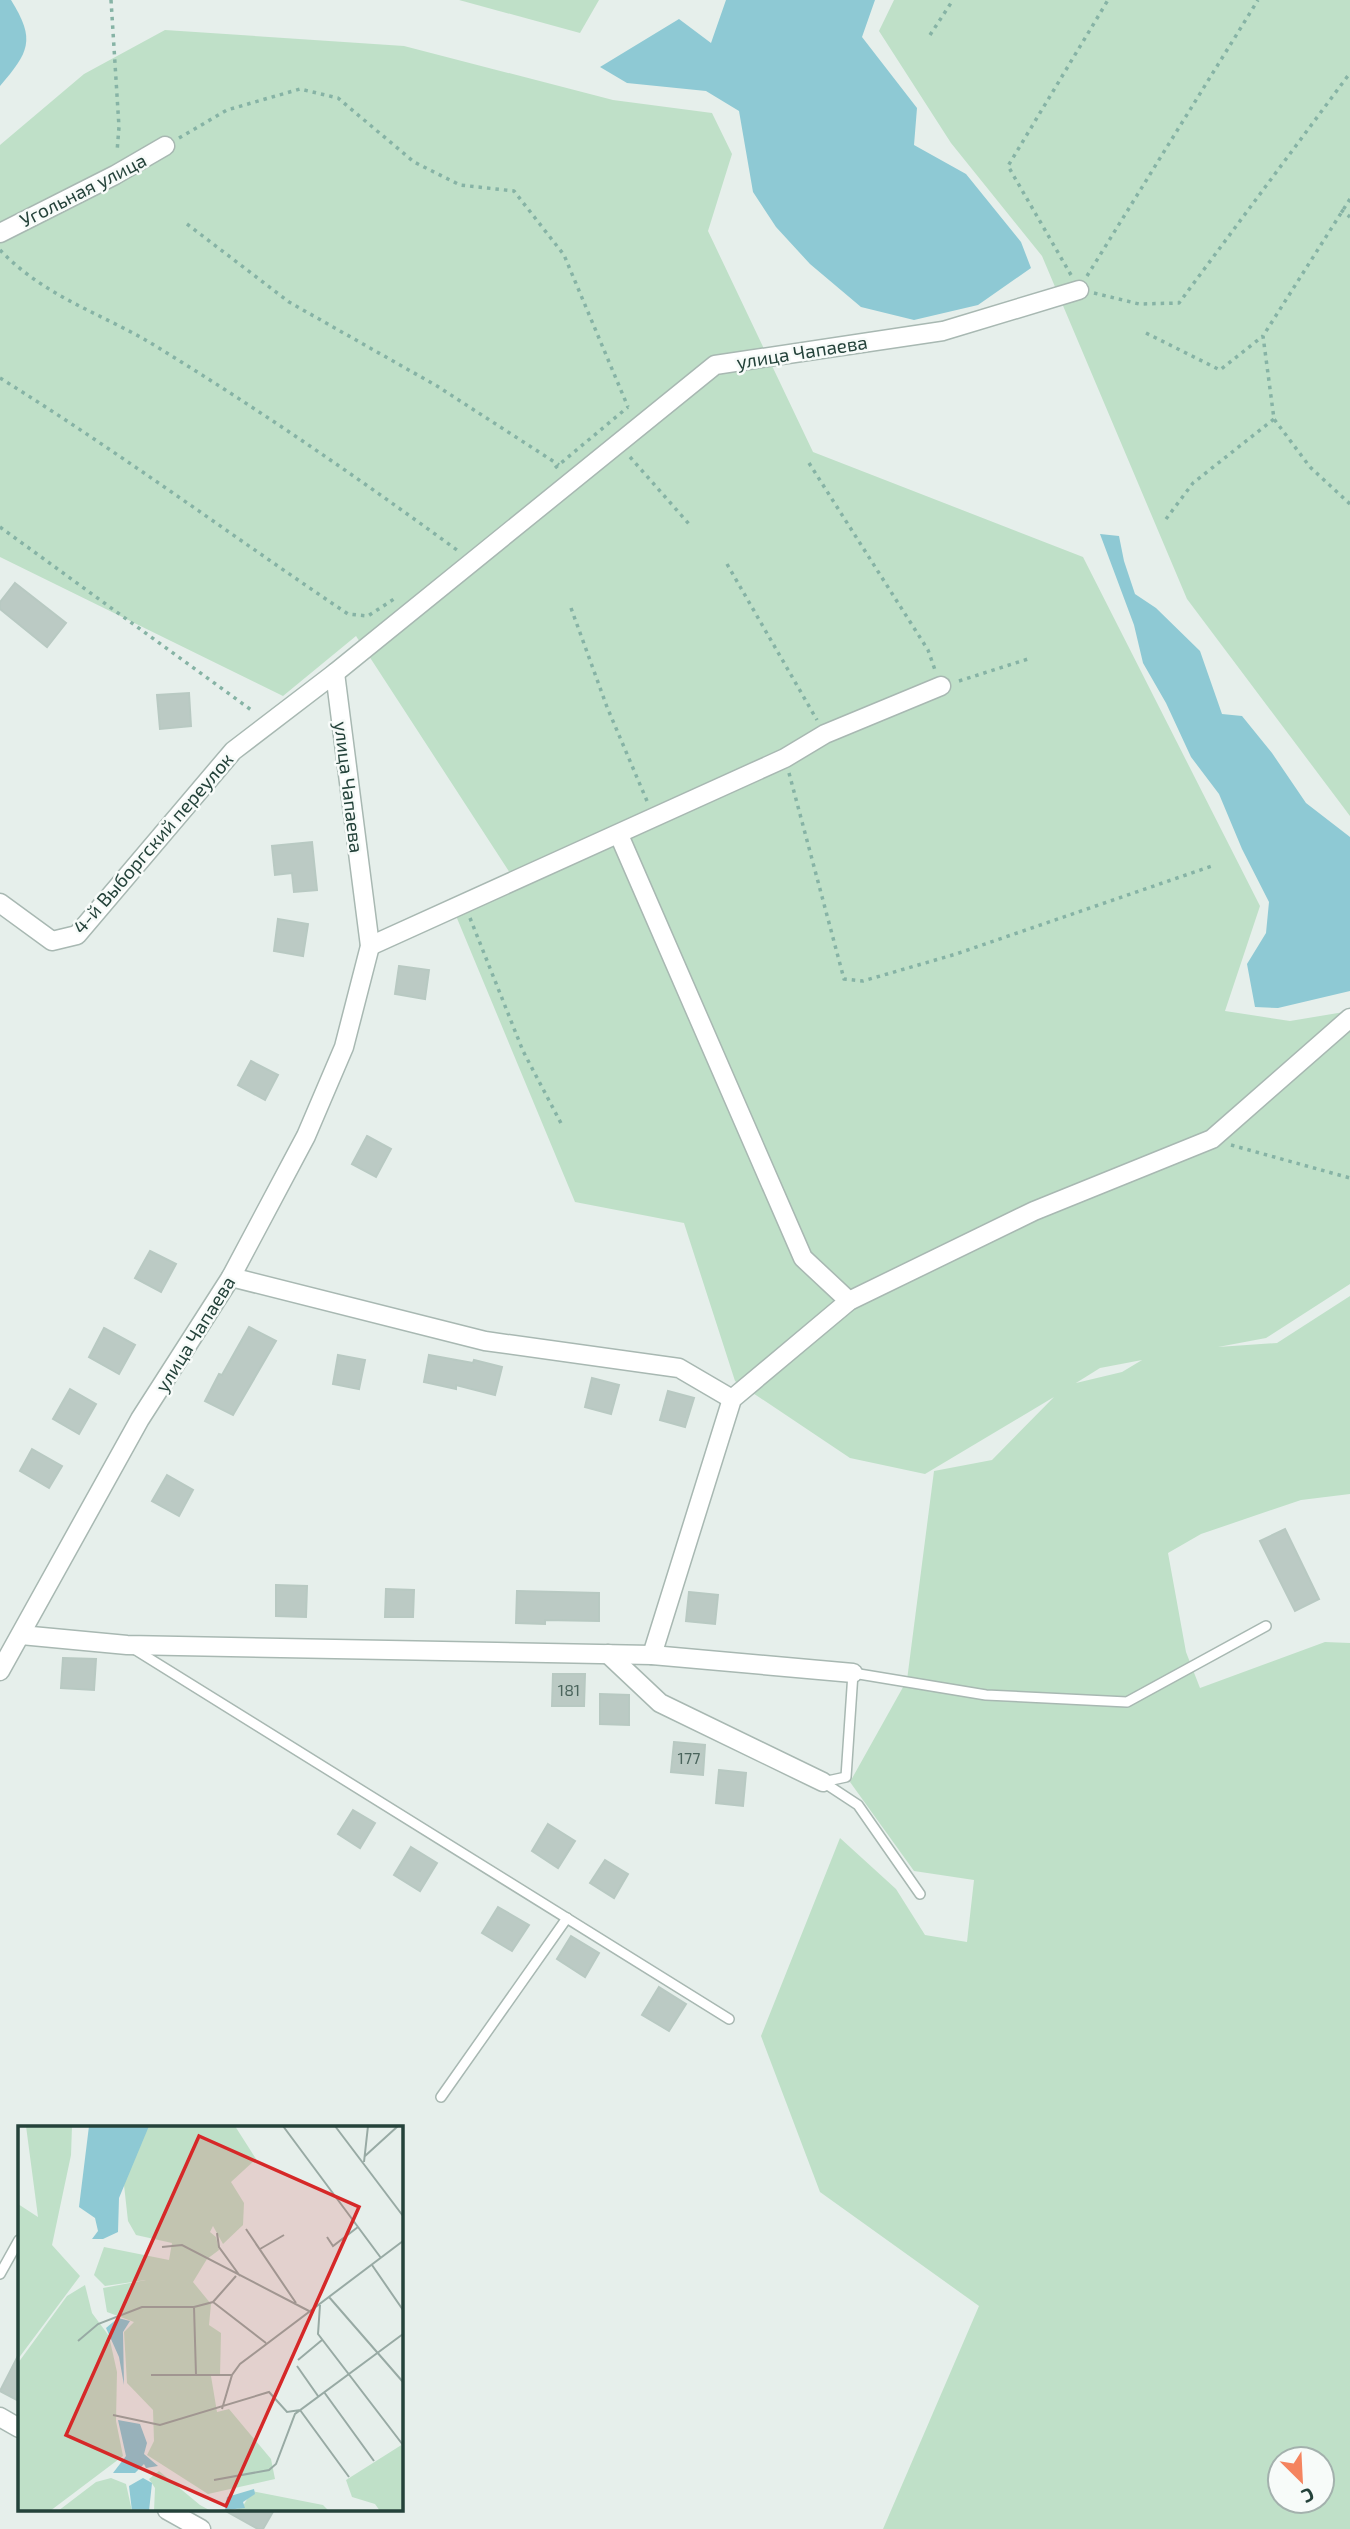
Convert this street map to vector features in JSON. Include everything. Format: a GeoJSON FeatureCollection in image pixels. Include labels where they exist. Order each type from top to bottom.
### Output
{"type":"FeatureCollection","features":[{"type":"Feature","properties":{"kind":"street","name":"Угольная улица"},"geometry":{"type":"LineString","coordinates":[[0,233],[115,176],[165,146]]}},
{"type":"Feature","properties":{"kind":"street","name":"улица Чапаева"},"geometry":{"type":"LineString","coordinates":[[0,1671],[140,1419],[231,1278],[306,1136],[344,1047],[370,946],[335,673],[715,365],[943,331],[1079,290]]}},
{"type":"Feature","properties":{"kind":"street","name":"4-й Выборгский переулок"},"geometry":{"type":"LineString","coordinates":[[0,903],[52,941],[77,935],[233,751],[335,673]]}},
{"type":"Feature","properties":{"kind":"street"},"geometry":{"type":"LineString","coordinates":[[370,946],[785,758],[825,734],[941,686]]}},
{"type":"Feature","properties":{"kind":"street"},"geometry":{"type":"LineString","coordinates":[[619,835],[803,1258],[849,1301]]}},
{"type":"Feature","properties":{"kind":"street"},"geometry":{"type":"LineString","coordinates":[[652,1655],[732,1399],[849,1301],[1034,1211],[1212,1139],[1350,1018]]}},
{"type":"Feature","properties":{"kind":"street"},"geometry":{"type":"LineString","coordinates":[[231,1278],[485,1341],[679,1368],[732,1399]]}},
{"type":"Feature","properties":{"kind":"street"},"geometry":{"type":"LineString","coordinates":[[21,1635],[127,1644],[652,1655],[853,1673]]}},
{"type":"Feature","properties":{"kind":"street"},"geometry":{"type":"LineString","coordinates":[[608,1654],[660,1703],[823,1782]]}},
{"type":"Feature","properties":{"kind":"street"},"geometry":{"type":"LineString","coordinates":[[0,2417],[18,2427]]}},
{"type":"Feature","properties":{"kind":"street"},"geometry":{"type":"LineString","coordinates":[[171,2512],[201,2529]]}},
{"type":"Feature","properties":{"kind":"lane"},"geometry":{"type":"LineString","coordinates":[[823,1782],[846,1777],[853,1673],[986,1695],[1127,1702],[1266,1626]]}},
{"type":"Feature","properties":{"kind":"lane"},"geometry":{"type":"LineString","coordinates":[[127,1644],[729,2019]]}},
{"type":"Feature","properties":{"kind":"lane"},"geometry":{"type":"LineString","coordinates":[[823,1782],[858,1805],[920,1894]]}},
{"type":"Feature","properties":{"kind":"lane"},"geometry":{"type":"LineString","coordinates":[[441,2097],[567,1918]]}},
{"type":"Feature","properties":{"kind":"lane"},"geometry":{"type":"LineString","coordinates":[[0,2274],[18,2242]]}},
{"type":"Feature","properties":{"kind":"path"},"geometry":{"type":"LineString","coordinates":[[111,0],[119,127],[115,176]]}},
{"type":"Feature","properties":{"kind":"path"},"geometry":{"type":"LineString","coordinates":[[930,35],[953,0]]}},
{"type":"Feature","properties":{"kind":"path"},"geometry":{"type":"LineString","coordinates":[[1108,0],[1008,166],[1079,290],[1139,304],[1179,303],[1350,73]]}},
{"type":"Feature","properties":{"kind":"path"},"geometry":{"type":"LineString","coordinates":[[1079,290],[1258,0]]}},
{"type":"Feature","properties":{"kind":"path"},"geometry":{"type":"LineString","coordinates":[[165,146],[227,110],[300,89],[338,98],[414,162],[460,185],[514,191],[564,256],[637,428]]}},
{"type":"Feature","properties":{"kind":"path"},"geometry":{"type":"LineString","coordinates":[[1146,332],[1220,370],[1263,336],[1350,199]]}},
{"type":"Feature","properties":{"kind":"path"},"geometry":{"type":"LineString","coordinates":[[1341,210],[1350,217]]}},
{"type":"Feature","properties":{"kind":"path"},"geometry":{"type":"LineString","coordinates":[[187,224],[289,302],[437,386],[559,465]]}},
{"type":"Feature","properties":{"kind":"path"},"geometry":{"type":"LineString","coordinates":[[0,250],[17,268],[52,293],[160,348],[355,476],[457,550],[447,557]]}},
{"type":"Feature","properties":{"kind":"path"},"geometry":{"type":"LineString","coordinates":[[1263,336],[1274,419],[1310,467],[1350,504]]}},
{"type":"Feature","properties":{"kind":"path"},"geometry":{"type":"LineString","coordinates":[[0,378],[47,407],[348,614],[368,616],[399,595]]}},
{"type":"Feature","properties":{"kind":"path"},"geometry":{"type":"LineString","coordinates":[[550,472],[628,407]]}},
{"type":"Feature","properties":{"kind":"path"},"geometry":{"type":"LineString","coordinates":[[1166,519],[1193,484],[1274,419]]}},
{"type":"Feature","properties":{"kind":"path"},"geometry":{"type":"LineString","coordinates":[[618,443],[689,524]]}},
{"type":"Feature","properties":{"kind":"path"},"geometry":{"type":"LineString","coordinates":[[809,463],[928,650],[941,686],[1028,659]]}},
{"type":"Feature","properties":{"kind":"path"},"geometry":{"type":"LineString","coordinates":[[0,527],[270,723]]}},
{"type":"Feature","properties":{"kind":"path"},"geometry":{"type":"LineString","coordinates":[[727,564],[825,734]]}},
{"type":"Feature","properties":{"kind":"path"},"geometry":{"type":"LineString","coordinates":[[571,608],[607,707],[654,819]]}},
{"type":"Feature","properties":{"kind":"path"},"geometry":{"type":"LineString","coordinates":[[785,758],[844,979],[863,982],[956,954],[1212,866]]}},
{"type":"Feature","properties":{"kind":"path"},"geometry":{"type":"LineString","coordinates":[[464,904],[523,1051],[563,1127]]}},
{"type":"Feature","properties":{"kind":"path"},"geometry":{"type":"LineString","coordinates":[[1212,1139],[1350,1178]]}},
{"type":"Feature","properties":{"kind":"green space"},"geometry":{"type":"Polygon","coordinates":[[[459,0],[599,0],[580,33],[459,0]]]}},
{"type":"Feature","properties":{"kind":"green space"},"geometry":{"type":"Polygon","coordinates":[[[894,0],[1350,0],[1350,816],[1187,599],[1042,256],[951,143],[879,31],[894,0]]]}},
{"type":"Feature","properties":{"kind":"green space"},"geometry":{"type":"Polygon","coordinates":[[[165,30],[404,46],[613,100],[712,113],[732,154],[708,231],[813,452],[1083,557],[1260,906],[1225,1011],[1290,1021],[1350,1011],[1350,1284],[1266,1338],[1218,1347],[1277,1343],[1350,1296],[1350,1494],[1301,1500],[1201,1534],[1168,1553],[1186,1652],[1200,1688],[1325,1642],[1350,1643],[1350,2529],[883,2529],[979,2306],[820,2192],[761,2036],[840,1838],[896,1889],[925,1935],[967,1942],[974,1880],[914,1871],[850,1782],[907,1680],[934,1471],[992,1460],[1054,1397],[925,1474],[850,1458],[735,1381],[684,1223],[575,1202],[449,899],[512,876],[356,636],[283,696],[0,557],[0,145],[84,74],[165,30]],[[1142,1360],[1100,1368],[1076,1383],[1122,1372],[1142,1360]]]}},
{"type":"Feature","properties":{"kind":"water"},"geometry":{"type":"Polygon","coordinates":[[[0,0],[11,0],[24,26],[26,45],[17,64],[0,86],[0,0]]]}},
{"type":"Feature","properties":{"kind":"water"},"geometry":{"type":"Polygon","coordinates":[[[726,0],[875,0],[862,37],[917,108],[914,145],[966,174],[1021,242],[1031,268],[978,305],[914,320],[861,307],[810,264],[776,227],[753,192],[739,111],[706,91],[627,83],[600,67],[679,19],[711,43],[726,0]]]}},
{"type":"Feature","properties":{"kind":"water"},"geometry":{"type":"Polygon","coordinates":[[[1100,534],[1119,536],[1135,594],[1156,608],[1200,651],[1222,714],[1242,716],[1272,753],[1306,803],[1350,837],[1350,991],[1278,1008],[1255,1007],[1247,964],[1266,933],[1269,902],[1242,849],[1219,794],[1191,757],[1166,703],[1143,663],[1134,625],[1100,534]]]}},
{"type":"Feature","properties":{"kind":"building"},"geometry":{"type":"Polygon","coordinates":[[[15,583],[66,623],[47,647],[0,609],[0,602],[15,583]]]}},
{"type":"Feature","properties":{"kind":"building"},"geometry":{"type":"Polygon","coordinates":[[[189,693],[191,726],[160,729],[157,695],[189,693]]]}},
{"type":"Feature","properties":{"kind":"building"},"geometry":{"type":"Polygon","coordinates":[[[312,842],[317,890],[294,892],[292,873],[275,875],[272,846],[312,842]]]}},
{"type":"Feature","properties":{"kind":"building"},"geometry":{"type":"Polygon","coordinates":[[[278,919],[308,924],[303,956],[274,951],[278,919]]]}},
{"type":"Feature","properties":{"kind":"building"},"geometry":{"type":"Polygon","coordinates":[[[399,966],[429,970],[425,999],[395,994],[399,966]]]}},
{"type":"Feature","properties":{"kind":"building"},"geometry":{"type":"Polygon","coordinates":[[[251,1061],[278,1075],[265,1100],[238,1085],[251,1061]]]}},
{"type":"Feature","properties":{"kind":"building"},"geometry":{"type":"Polygon","coordinates":[[[367,1136],[391,1149],[376,1177],[352,1164],[367,1136]]]}},
{"type":"Feature","properties":{"kind":"building"},"geometry":{"type":"Polygon","coordinates":[[[150,1251],[176,1264],[161,1292],[135,1278],[150,1251]]]}},
{"type":"Feature","properties":{"kind":"building"},"geometry":{"type":"Polygon","coordinates":[[[249,1327],[276,1341],[233,1415],[205,1401],[249,1327]]]}},
{"type":"Feature","properties":{"kind":"building"},"geometry":{"type":"Polygon","coordinates":[[[104,1328],[135,1345],[119,1374],[89,1357],[104,1328]]]}},
{"type":"Feature","properties":{"kind":"building"},"geometry":{"type":"Polygon","coordinates":[[[338,1355],[365,1360],[359,1389],[333,1384],[338,1355]]]}},
{"type":"Feature","properties":{"kind":"building"},"geometry":{"type":"Polygon","coordinates":[[[429,1355],[473,1363],[474,1360],[502,1367],[495,1395],[456,1385],[456,1389],[424,1382],[429,1355]]]}},
{"type":"Feature","properties":{"kind":"building"},"geometry":{"type":"Polygon","coordinates":[[[592,1378],[619,1385],[611,1414],[585,1407],[592,1378]]]}},
{"type":"Feature","properties":{"kind":"building"},"geometry":{"type":"Polygon","coordinates":[[[70,1389],[96,1404],[79,1434],[53,1419],[70,1389]]]}},
{"type":"Feature","properties":{"kind":"building"},"geometry":{"type":"Polygon","coordinates":[[[668,1391],[694,1398],[685,1427],[660,1420],[668,1391]]]}},
{"type":"Feature","properties":{"kind":"building"},"geometry":{"type":"Polygon","coordinates":[[[32,1449],[62,1466],[49,1488],[20,1471],[32,1449]]]}},
{"type":"Feature","properties":{"kind":"building"},"geometry":{"type":"Polygon","coordinates":[[[167,1475],[193,1490],[179,1516],[152,1501],[167,1475]]]}},
{"type":"Feature","properties":{"kind":"building"},"geometry":{"type":"Polygon","coordinates":[[[1285,1529],[1319,1599],[1295,1611],[1260,1541],[1285,1529]]]}},
{"type":"Feature","properties":{"kind":"building"},"geometry":{"type":"Polygon","coordinates":[[[276,1585],[307,1586],[306,1617],[276,1616],[276,1585]]]}},
{"type":"Feature","properties":{"kind":"building"},"geometry":{"type":"Polygon","coordinates":[[[386,1589],[414,1590],[413,1617],[385,1617],[386,1589]]]}},
{"type":"Feature","properties":{"kind":"building"},"geometry":{"type":"Polygon","coordinates":[[[517,1591],[599,1593],[599,1621],[545,1620],[545,1624],[516,1623],[517,1591]]]}},
{"type":"Feature","properties":{"kind":"building"},"geometry":{"type":"Polygon","coordinates":[[[689,1592],[718,1595],[715,1624],[686,1621],[689,1592]]]}},
{"type":"Feature","properties":{"kind":"building"},"geometry":{"type":"Polygon","coordinates":[[[63,1658],[96,1659],[94,1690],[61,1688],[63,1658]]]}},
{"type":"Feature","properties":{"kind":"building"},"geometry":{"type":"Polygon","coordinates":[[[553,1674],[585,1674],[584,1706],[552,1706],[553,1674]]]}},
{"type":"Feature","properties":{"kind":"building"},"geometry":{"type":"Polygon","coordinates":[[[600,1694],[629,1695],[629,1725],[600,1724],[600,1694]]]}},
{"type":"Feature","properties":{"kind":"building"},"geometry":{"type":"Polygon","coordinates":[[[674,1742],[705,1745],[703,1775],[671,1772],[674,1742]]]}},
{"type":"Feature","properties":{"kind":"building"},"geometry":{"type":"Polygon","coordinates":[[[719,1770],[746,1773],[743,1806],[716,1803],[719,1770]]]}},
{"type":"Feature","properties":{"kind":"building"},"geometry":{"type":"Polygon","coordinates":[[[353,1810],[375,1823],[360,1848],[338,1834],[353,1810]]]}},
{"type":"Feature","properties":{"kind":"building"},"geometry":{"type":"Polygon","coordinates":[[[548,1824],[575,1841],[558,1868],[532,1851],[548,1824]]]}},
{"type":"Feature","properties":{"kind":"building"},"geometry":{"type":"Polygon","coordinates":[[[411,1847],[437,1863],[420,1891],[394,1875],[411,1847]]]}},
{"type":"Feature","properties":{"kind":"building"},"geometry":{"type":"Polygon","coordinates":[[[605,1860],[628,1874],[614,1898],[590,1883],[605,1860]]]}},
{"type":"Feature","properties":{"kind":"building"},"geometry":{"type":"Polygon","coordinates":[[[498,1907],[529,1925],[512,1951],[482,1933],[498,1907]]]}},
{"type":"Feature","properties":{"kind":"building"},"geometry":{"type":"Polygon","coordinates":[[[571,1936],[599,1953],[585,1977],[557,1959],[571,1936]]]}},
{"type":"Feature","properties":{"kind":"building"},"geometry":{"type":"Polygon","coordinates":[[[659,1987],[686,2004],[669,2031],[642,2015],[659,1987]]]}},
{"type":"Feature","properties":{"kind":"building"},"geometry":{"type":"Polygon","coordinates":[[[18,2356],[18,2400],[0,2391],[18,2356]]]}},
{"type":"Feature","properties":{"kind":"building"},"geometry":{"type":"Polygon","coordinates":[[[228,2512],[273,2512],[263,2529],[258,2529],[228,2512]]]}}]}
